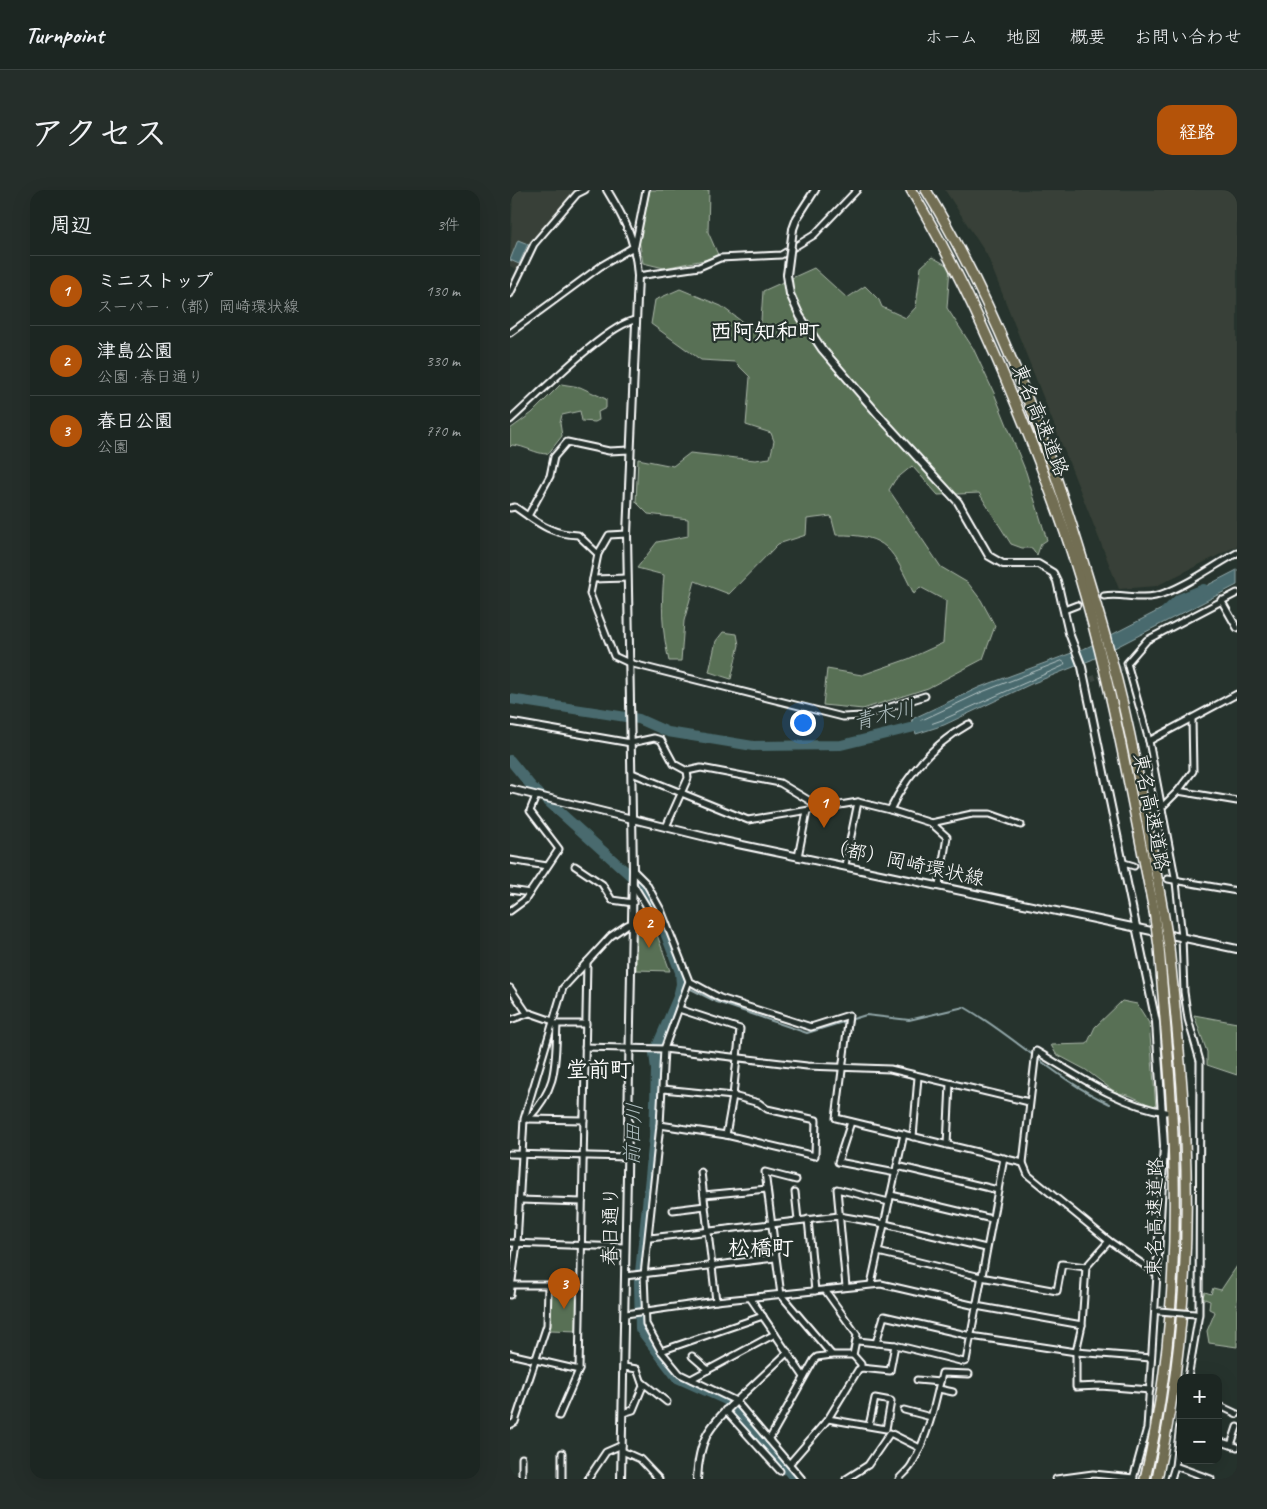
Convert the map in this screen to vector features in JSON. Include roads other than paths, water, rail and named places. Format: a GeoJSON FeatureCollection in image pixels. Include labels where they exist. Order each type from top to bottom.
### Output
{"type":"FeatureCollection","features":[{"type":"Feature","properties":{"kind":"highway","name":"東名高速道路"},"geometry":{"type":"LineString","coordinates":[[911,190],[934,229],[990,339],[1112,657],[1135,760],[1159,911],[1159,947],[1172,1127],[1173,1243],[1163,1370],[1145,1479]]}},
{"type":"Feature","properties":{"kind":"highway","name":"東名高速道路"},"geometry":{"type":"LineString","coordinates":[[926,190],[977,283],[1023,386],[1064,501],[1097,621],[1102,660],[1159,911],[1169,947],[1186,1140],[1185,1280],[1176,1371],[1158,1475]]}},
{"type":"Feature","properties":{"kind":"street"},"geometry":{"type":"LineString","coordinates":[[510,294],[534,244],[577,194],[585,190]]}},
{"type":"Feature","properties":{"kind":"street"},"geometry":{"type":"LineString","coordinates":[[607,190],[627,225],[635,246],[638,276],[626,534],[633,870],[646,883],[661,910],[689,981],[720,998],[811,1027],[849,1015],[844,1069],[836,1118],[1023,1163]]}},
{"type":"Feature","properties":{"kind":"street"},"geometry":{"type":"LineString","coordinates":[[510,333],[601,266],[635,246],[646,190]]}},
{"type":"Feature","properties":{"kind":"street"},"geometry":{"type":"LineString","coordinates":[[815,190],[797,218],[793,229],[787,275],[790,294],[800,316],[822,349],[883,420],[958,502],[985,551],[996,562],[1003,564],[1038,564],[1049,569],[1057,581],[1070,633],[1082,668],[1088,679],[1135,927],[1156,1022],[1164,1146],[1156,1274],[1157,1310],[1147,1428],[1134,1479],[1093,1474],[1056,1479]]}},
{"type":"Feature","properties":{"kind":"street"},"geometry":{"type":"LineString","coordinates":[[638,276],[699,267],[720,258],[781,255],[814,235],[857,190]]}},
{"type":"Feature","properties":{"kind":"street"},"geometry":{"type":"LineString","coordinates":[[510,420],[583,353],[626,321],[636,320]]}},
{"type":"Feature","properties":{"kind":"street"},"geometry":{"type":"LineString","coordinates":[[528,516],[550,476],[554,457],[567,442],[609,451],[630,450]]}},
{"type":"Feature","properties":{"kind":"street"},"geometry":{"type":"LineString","coordinates":[[510,508],[515,507],[544,528],[562,534],[578,535],[598,554]]}},
{"type":"Feature","properties":{"kind":"street"},"geometry":{"type":"LineString","coordinates":[[626,534],[609,535],[598,554],[590,594],[614,656],[629,663],[843,717],[862,716],[925,696]]}},
{"type":"Feature","properties":{"kind":"street"},"geometry":{"type":"LineString","coordinates":[[1104,596],[1116,594],[1153,597],[1168,592],[1237,553]]}},
{"type":"Feature","properties":{"kind":"street"},"geometry":{"type":"LineString","coordinates":[[592,579],[627,578]]}},
{"type":"Feature","properties":{"kind":"street"},"geometry":{"type":"LineString","coordinates":[[1123,668],[1147,640],[1237,593]]}},
{"type":"Feature","properties":{"kind":"street"},"geometry":{"type":"LineString","coordinates":[[1221,600],[1237,628]]}},
{"type":"Feature","properties":{"kind":"street"},"geometry":{"type":"LineString","coordinates":[[1064,610],[1077,606]]}},
{"type":"Feature","properties":{"kind":"street"},"geometry":{"type":"LineString","coordinates":[[1127,663],[1149,740],[1176,882],[1182,937],[1184,992],[1188,1018],[1200,1061],[1198,1112],[1201,1204],[1197,1314],[1189,1374]]}},
{"type":"Feature","properties":{"kind":"street"},"geometry":{"type":"LineString","coordinates":[[1149,740],[1237,694]]}},
{"type":"Feature","properties":{"kind":"street"},"geometry":{"type":"LineString","coordinates":[[1161,808],[1178,791],[1193,771],[1192,719]]}},
{"type":"Feature","properties":{"kind":"street"},"geometry":{"type":"LineString","coordinates":[[510,722],[630,742],[654,738],[661,740],[674,764],[687,770],[701,768],[780,783],[815,804],[816,809]]}},
{"type":"Feature","properties":{"kind":"street"},"geometry":{"type":"LineString","coordinates":[[890,810],[901,787],[925,756],[956,731],[969,724]]}},
{"type":"Feature","properties":{"kind":"street"},"geometry":{"type":"LineString","coordinates":[[666,827],[688,778],[687,770]]}},
{"type":"Feature","properties":{"kind":"street"},"geometry":{"type":"LineString","coordinates":[[632,773],[748,820],[858,802],[890,810],[931,824],[947,837],[939,885]]}},
{"type":"Feature","properties":{"kind":"street","name":"（都）岡崎環状線"},"geometry":{"type":"LineString","coordinates":[[510,789],[798,857],[845,865],[1237,949]]}},
{"type":"Feature","properties":{"kind":"street"},"geometry":{"type":"LineString","coordinates":[[1178,791],[1237,801]]}},
{"type":"Feature","properties":{"kind":"street"},"geometry":{"type":"LineString","coordinates":[[510,911],[525,900],[559,849],[530,811],[536,796]]}},
{"type":"Feature","properties":{"kind":"street"},"geometry":{"type":"LineString","coordinates":[[845,865],[858,802]]}},
{"type":"Feature","properties":{"kind":"street"},"geometry":{"type":"LineString","coordinates":[[798,857],[807,811]]}},
{"type":"Feature","properties":{"kind":"street"},"geometry":{"type":"LineString","coordinates":[[931,824],[972,814],[990,814],[1021,825]]}},
{"type":"Feature","properties":{"kind":"street"},"geometry":{"type":"LineString","coordinates":[[510,860],[547,866]]}},
{"type":"Feature","properties":{"kind":"street"},"geometry":{"type":"LineString","coordinates":[[1124,863],[1134,866]]}},
{"type":"Feature","properties":{"kind":"street"},"geometry":{"type":"LineString","coordinates":[[575,866],[602,884],[612,900],[633,903]]}},
{"type":"Feature","properties":{"kind":"street","name":"春日通り"},"geometry":{"type":"LineString","coordinates":[[621,1479],[626,1314],[625,1246],[631,1048],[633,870]]}},
{"type":"Feature","properties":{"kind":"street"},"geometry":{"type":"LineString","coordinates":[[1168,878],[1176,882],[1237,891]]}},
{"type":"Feature","properties":{"kind":"street"},"geometry":{"type":"LineString","coordinates":[[633,884],[652,915]]}},
{"type":"Feature","properties":{"kind":"street"},"geometry":{"type":"LineString","coordinates":[[510,890],[530,893]]}},
{"type":"Feature","properties":{"kind":"street"},"geometry":{"type":"LineString","coordinates":[[510,1295],[517,1244],[526,1119],[565,985],[611,936],[661,910]]}},
{"type":"Feature","properties":{"kind":"street"},"geometry":{"type":"LineString","coordinates":[[558,1416],[579,1370],[587,962]]}},
{"type":"Feature","properties":{"kind":"street"},"geometry":{"type":"LineString","coordinates":[[689,981],[664,1048],[660,1125],[650,1238],[644,1275],[644,1311],[648,1331],[661,1351],[680,1374],[736,1400],[802,1479]]}},
{"type":"Feature","properties":{"kind":"street"},"geometry":{"type":"LineString","coordinates":[[510,988],[527,1013],[554,1023],[586,1024]]}},
{"type":"Feature","properties":{"kind":"street"},"geometry":{"type":"LineString","coordinates":[[679,1009],[740,1029],[738,1059],[726,1136]]}},
{"type":"Feature","properties":{"kind":"street"},"geometry":{"type":"LineString","coordinates":[[510,1020],[527,1013]]}},
{"type":"Feature","properties":{"kind":"street"},"geometry":{"type":"LineString","coordinates":[[526,1119],[542,1104],[555,1074],[554,1023]]}},
{"type":"Feature","properties":{"kind":"street"},"geometry":{"type":"LineString","coordinates":[[585,1047],[664,1048],[738,1059],[844,1069],[890,1070],[1029,1102]]}},
{"type":"Feature","properties":{"kind":"street"},"geometry":{"type":"LineString","coordinates":[[1156,1274],[1109,1241],[1028,1175],[1023,1163],[1036,1051],[1100,1090],[1150,1110],[1163,1111]]}},
{"type":"Feature","properties":{"kind":"street"},"geometry":{"type":"LineString","coordinates":[[913,1137],[918,1077]]}},
{"type":"Feature","properties":{"kind":"street"},"geometry":{"type":"LineString","coordinates":[[946,1145],[950,1084]]}},
{"type":"Feature","properties":{"kind":"street"},"geometry":{"type":"LineString","coordinates":[[660,1125],[726,1136],[815,1156],[816,1120],[767,1109],[759,1103],[733,1096],[662,1089]]}},
{"type":"Feature","properties":{"kind":"street"},"geometry":{"type":"LineString","coordinates":[[1192,1112],[1198,1112]]}},
{"type":"Feature","properties":{"kind":"street"},"geometry":{"type":"LineString","coordinates":[[526,1119],[584,1120]]}},
{"type":"Feature","properties":{"kind":"street"},"geometry":{"type":"LineString","coordinates":[[851,1122],[838,1162],[896,1173]]}},
{"type":"Feature","properties":{"kind":"street"},"geometry":{"type":"LineString","coordinates":[[871,1284],[904,1134]]}},
{"type":"Feature","properties":{"kind":"street"},"geometry":{"type":"LineString","coordinates":[[510,1154],[628,1157]]}},
{"type":"Feature","properties":{"kind":"street"},"geometry":{"type":"LineString","coordinates":[[858,1341],[895,1344],[964,1362],[966,1360],[1004,1158]]}},
{"type":"Feature","properties":{"kind":"street"},"geometry":{"type":"LineString","coordinates":[[897,1166],[998,1190]]}},
{"type":"Feature","properties":{"kind":"street"},"geometry":{"type":"LineString","coordinates":[[701,1172],[716,1301]]}},
{"type":"Feature","properties":{"kind":"street"},"geometry":{"type":"LineString","coordinates":[[796,1180],[765,1172],[781,1294],[832,1355]]}},
{"type":"Feature","properties":{"kind":"street"},"geometry":{"type":"LineString","coordinates":[[704,1195],[767,1189]]}},
{"type":"Feature","properties":{"kind":"street"},"geometry":{"type":"LineString","coordinates":[[846,1287],[837,1190],[889,1202]]}},
{"type":"Feature","properties":{"kind":"street"},"geometry":{"type":"LineString","coordinates":[[795,1192],[798,1220]]}},
{"type":"Feature","properties":{"kind":"street"},"geometry":{"type":"LineString","coordinates":[[891,1195],[992,1219]]}},
{"type":"Feature","properties":{"kind":"street"},"geometry":{"type":"LineString","coordinates":[[520,1200],[582,1202]]}},
{"type":"Feature","properties":{"kind":"street"},"geometry":{"type":"LineString","coordinates":[[673,1210],[705,1206]]}},
{"type":"Feature","properties":{"kind":"street"},"geometry":{"type":"LineString","coordinates":[[650,1238],[839,1216],[885,1224],[986,1248]]}},
{"type":"Feature","properties":{"kind":"street"},"geometry":{"type":"LineString","coordinates":[[808,1219],[815,1291]]}},
{"type":"Feature","properties":{"kind":"street"},"geometry":{"type":"LineString","coordinates":[[1109,1241],[1086,1266],[1082,1325],[1076,1352],[1076,1387],[1101,1386],[1150,1390]]}},
{"type":"Feature","properties":{"kind":"street"},"geometry":{"type":"LineString","coordinates":[[510,1243],[625,1246]]}},
{"type":"Feature","properties":{"kind":"street"},"geometry":{"type":"LineString","coordinates":[[878,1252],[981,1277],[1057,1291],[1062,1264],[1086,1266]]}},
{"type":"Feature","properties":{"kind":"street"},"geometry":{"type":"LineString","coordinates":[[626,1276],[775,1258]]}},
{"type":"Feature","properties":{"kind":"street"},"geometry":{"type":"LineString","coordinates":[[626,1314],[716,1301],[881,1284],[976,1306],[1082,1325]]}},
{"type":"Feature","properties":{"kind":"street"},"geometry":{"type":"LineString","coordinates":[[511,1285],[580,1285]]}},
{"type":"Feature","properties":{"kind":"street"},"geometry":{"type":"LineString","coordinates":[[510,1425],[515,1422],[547,1325],[548,1286]]}},
{"type":"Feature","properties":{"kind":"street"},"geometry":{"type":"LineString","coordinates":[[825,1290],[857,1335],[858,1341],[853,1355]]}},
{"type":"Feature","properties":{"kind":"street"},"geometry":{"type":"LineString","coordinates":[[751,1298],[804,1376]]}},
{"type":"Feature","properties":{"kind":"street"},"geometry":{"type":"LineString","coordinates":[[1157,1310],[1197,1314]]}},
{"type":"Feature","properties":{"kind":"street"},"geometry":{"type":"LineString","coordinates":[[661,1351],[763,1316]]}},
{"type":"Feature","properties":{"kind":"street"},"geometry":{"type":"LineString","coordinates":[[876,1343],[884,1316],[970,1336],[1076,1352],[1152,1358]]}},
{"type":"Feature","properties":{"kind":"street"},"geometry":{"type":"LineString","coordinates":[[691,1380],[775,1334]]}},
{"type":"Feature","properties":{"kind":"street"},"geometry":{"type":"LineString","coordinates":[[861,1368],[890,1371],[895,1344]]}},
{"type":"Feature","properties":{"kind":"street"},"geometry":{"type":"LineString","coordinates":[[697,1479],[698,1455],[704,1437],[714,1421],[788,1352]]}},
{"type":"Feature","properties":{"kind":"street"},"geometry":{"type":"LineString","coordinates":[[510,1354],[579,1370]]}},
{"type":"Feature","properties":{"kind":"street"},"geometry":{"type":"LineString","coordinates":[[769,1440],[814,1360],[832,1355],[853,1355],[861,1364],[861,1368],[828,1420],[790,1463]]}},
{"type":"Feature","properties":{"kind":"street"},"geometry":{"type":"LineString","coordinates":[[692,1356],[708,1370]]}},
{"type":"Feature","properties":{"kind":"street"},"geometry":{"type":"LineString","coordinates":[[624,1367],[637,1369],[642,1382],[667,1402]]}},
{"type":"Feature","properties":{"kind":"street"},"geometry":{"type":"LineString","coordinates":[[899,1479],[911,1466],[920,1448],[931,1417],[942,1373],[969,1374]]}},
{"type":"Feature","properties":{"kind":"street"},"geometry":{"type":"LineString","coordinates":[[917,1380],[940,1382]]}},
{"type":"Feature","properties":{"kind":"street"},"geometry":{"type":"LineString","coordinates":[[623,1413],[633,1410],[639,1398],[642,1382]]}},
{"type":"Feature","properties":{"kind":"street"},"geometry":{"type":"LineString","coordinates":[[939,1389],[953,1392]]}},
{"type":"Feature","properties":{"kind":"street"},"geometry":{"type":"LineString","coordinates":[[828,1420],[886,1430],[891,1401],[875,1398],[869,1426]]}},
{"type":"Feature","properties":{"kind":"street"},"geometry":{"type":"LineString","coordinates":[[1222,1407],[1237,1414]]}},
{"type":"Feature","properties":{"kind":"street"},"geometry":{"type":"LineString","coordinates":[[727,1409],[780,1471]]}},
{"type":"Feature","properties":{"kind":"street"},"geometry":{"type":"LineString","coordinates":[[904,1410],[931,1417]]}},
{"type":"Feature","properties":{"kind":"street"},"geometry":{"type":"LineString","coordinates":[[1231,1445],[1237,1427]]}},
{"type":"Feature","properties":{"kind":"street"},"geometry":{"type":"LineString","coordinates":[[846,1479],[868,1465],[890,1433],[920,1448]]}},
{"type":"Feature","properties":{"kind":"street"},"geometry":{"type":"LineString","coordinates":[[1222,1442],[1237,1447]]}},
{"type":"Feature","properties":{"kind":"street"},"geometry":{"type":"LineString","coordinates":[[588,1479],[606,1452],[622,1448],[640,1459],[659,1479]]}},
{"type":"Feature","properties":{"kind":"street"},"geometry":{"type":"LineString","coordinates":[[1171,1479],[1177,1451]]}},
{"type":"Feature","properties":{"kind":"street"},"geometry":{"type":"LineString","coordinates":[[562,1453],[562,1479]]}},
{"type":"Feature","properties":{"kind":"street"},"geometry":{"type":"LineString","coordinates":[[522,1458],[522,1479]]}},
{"type":"Feature","properties":{"kind":"street"},"geometry":{"type":"LineString","coordinates":[[1175,1466],[1211,1479]]}},
{"type":"Feature","properties":{"kind":"water"},"geometry":{"type":"Polygon","coordinates":[[[518,240],[528,244],[519,264],[510,260],[518,240]]]}},
{"type":"Feature","properties":{"kind":"water"},"geometry":{"type":"Polygon","coordinates":[[[1237,570],[1237,585],[1091,660],[1031,684],[944,725],[916,734],[912,719],[980,687],[1088,647],[1237,570]]]}},
{"type":"Feature","properties":{"kind":"waterway","name":"青木川"},"geometry":{"type":"LineString","coordinates":[[1165,612],[1179,599],[1204,589]]}},
{"type":"Feature","properties":{"kind":"waterway","name":"青木川"},"geometry":{"type":"LineString","coordinates":[[510,699],[639,719],[668,732],[753,746],[841,745],[927,724]]}},
{"type":"Feature","properties":{"kind":"waterway","name":"前田川"},"geometry":{"type":"LineString","coordinates":[[510,760],[532,787],[643,887],[659,917],[680,972],[681,984],[678,997],[654,1053],[656,1070],[654,1138],[639,1282],[640,1329],[677,1378],[726,1400],[736,1408],[795,1479]]}},
{"type":"Feature","properties":{"kind":"waterway"},"geometry":{"type":"LineString","coordinates":[[681,984],[717,1002],[807,1033],[866,1015],[909,1020],[964,1007],[1001,1031],[1072,1083],[1110,1104]]}},
{"type":"Feature","properties":{"kind":"tunnel"},"geometry":{"type":"LineString","coordinates":[[1091,679],[1123,668]]}},
{"type":"Feature","properties":{"kind":"tunnel"},"geometry":{"type":"LineString","coordinates":[[1171,1112],[1192,1112]]}},
{"type":"Feature","properties":{"kind":"place","name":"ミニストップ"},"geometry":{"type":"Point","coordinates":[824,828]}},
{"type":"Feature","properties":{"kind":"place","name":"津島公園"},"geometry":{"type":"Point","coordinates":[649,948]}},
{"type":"Feature","properties":{"kind":"place","name":"春日公園"},"geometry":{"type":"Point","coordinates":[564,1309]}},
{"type":"Feature","properties":{"kind":"district","name":"西阿知和町"},"geometry":{"type":"Point","coordinates":[765,331]}},
{"type":"Feature","properties":{"kind":"district","name":"堂前町"},"geometry":{"type":"Point","coordinates":[599,1069]}},
{"type":"Feature","properties":{"kind":"district","name":"松橋町"},"geometry":{"type":"Point","coordinates":[761,1247]}}]}
